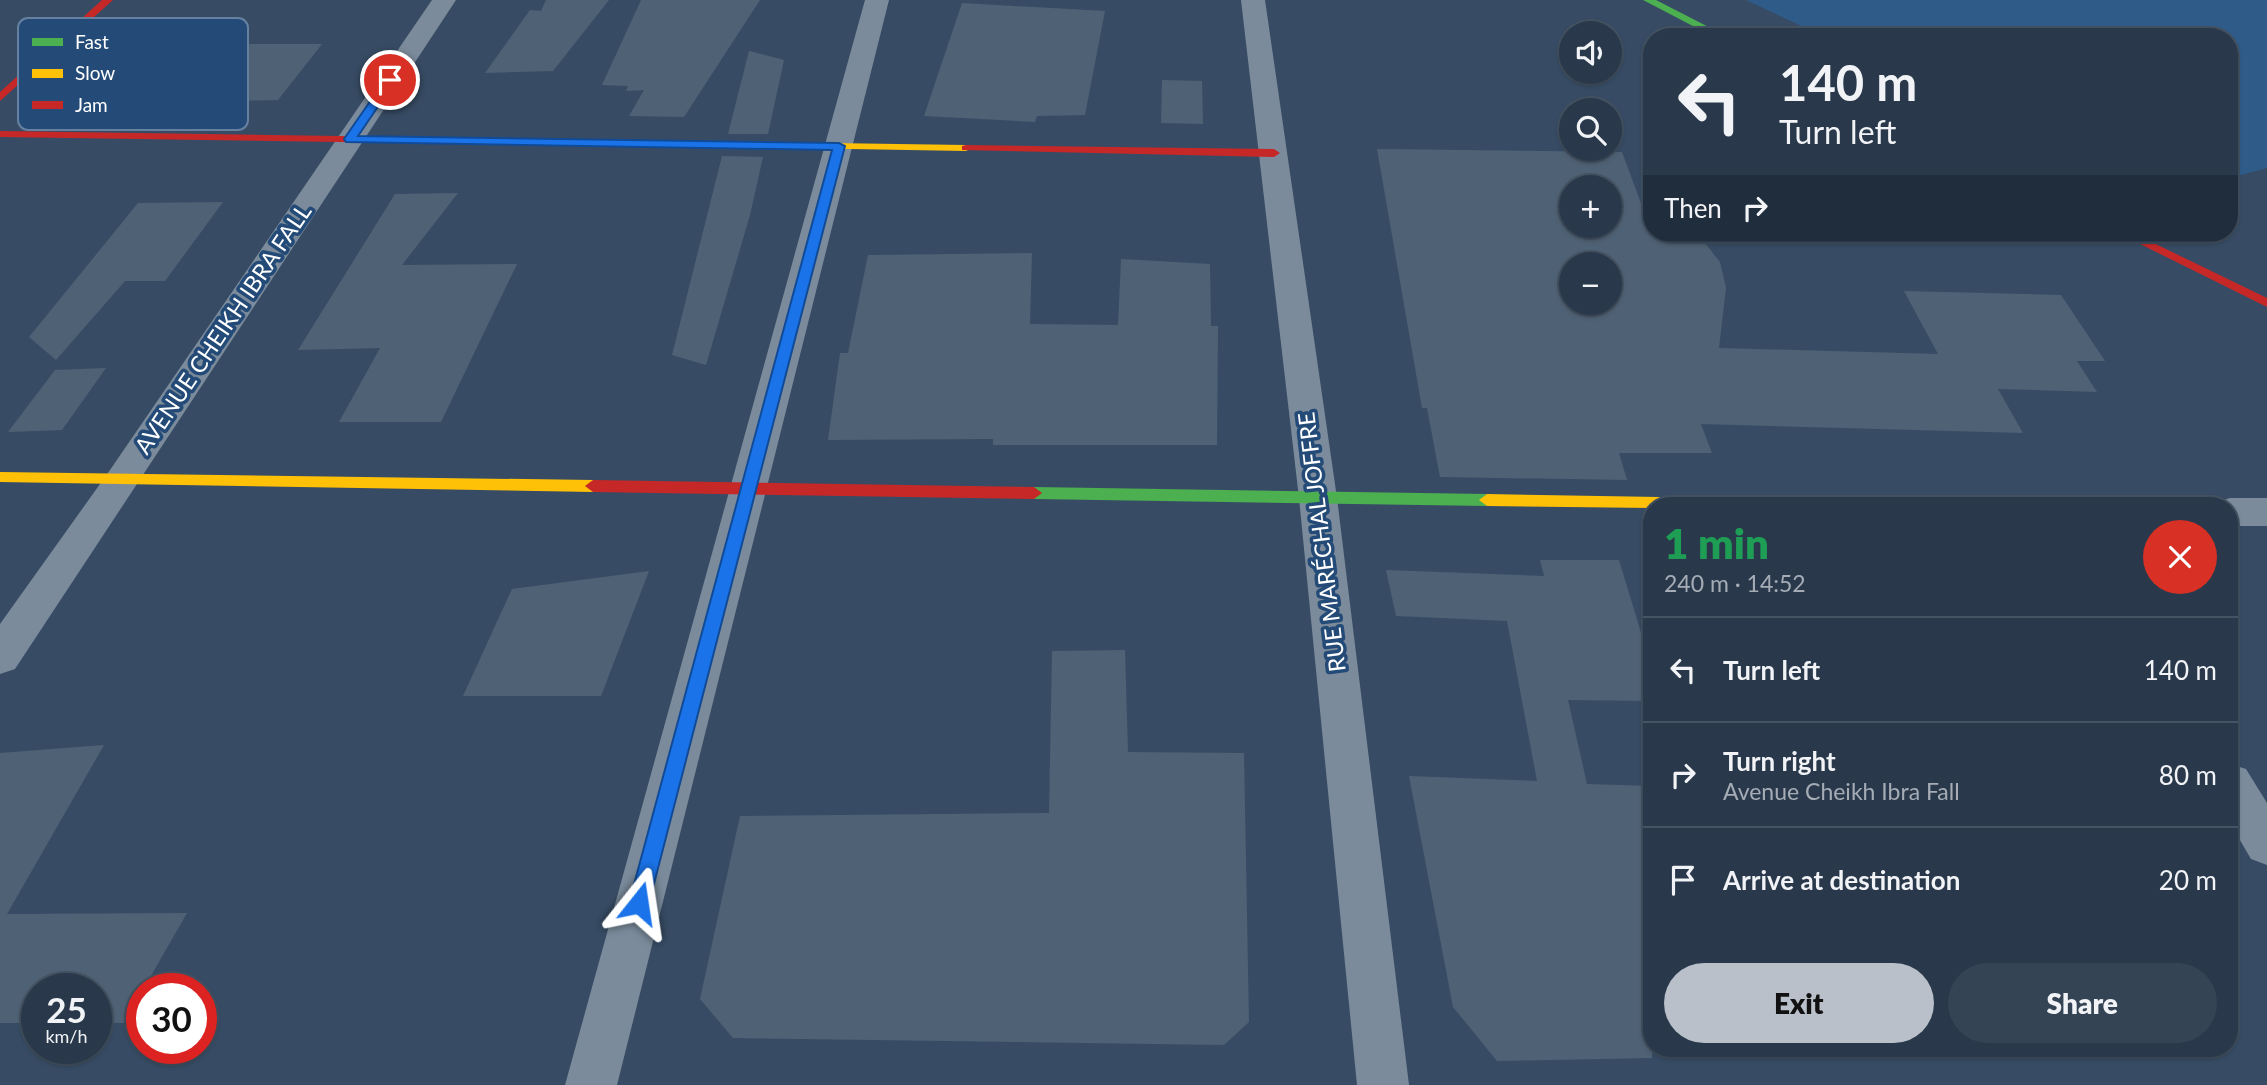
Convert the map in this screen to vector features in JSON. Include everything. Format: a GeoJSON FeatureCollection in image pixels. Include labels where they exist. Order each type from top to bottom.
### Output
{"type":"FeatureCollection","features":[{"type":"Feature","properties":{"kind":"main road"},"geometry":{"type":"LineString","coordinates":[[88,18],[108,0]]}},
{"type":"Feature","properties":{"kind":"main road"},"geometry":{"type":"LineString","coordinates":[[1648,0],[1674,7],[1708,28]]}},
{"type":"Feature","properties":{"kind":"main road"},"geometry":{"type":"LineString","coordinates":[[0,98],[18,82]]}},
{"type":"Feature","properties":{"kind":"main road"},"geometry":{"type":"LineString","coordinates":[[0,134],[1274,153]]}},
{"type":"Feature","properties":{"kind":"main road"},"geometry":{"type":"LineString","coordinates":[[2142,242],[2267,303]]}},
{"type":"Feature","properties":{"kind":"main road"},"geometry":{"type":"LineString","coordinates":[[0,477],[1643,503]]}},
{"type":"Feature","properties":{"kind":"street","name":"AVENUE CHEIKH IBRA FALL"},"geometry":{"type":"LineString","coordinates":[[0,657],[123,479],[444,0]]}},
{"type":"Feature","properties":{"kind":"street"},"geometry":{"type":"LineString","coordinates":[[591,1085],[877,0]]}},
{"type":"Feature","properties":{"kind":"street","name":"RUE MARÉCHAL JOFFRE"},"geometry":{"type":"LineString","coordinates":[[1253,0],[1318,498],[1383,1085]]}},
{"type":"Feature","properties":{"kind":"street"},"geometry":{"type":"LineString","coordinates":[[2238,512],[2267,512]]}},
{"type":"Feature","properties":{"kind":"street"},"geometry":{"type":"LineString","coordinates":[[2238,796],[2267,844]]}},
{"type":"Feature","properties":{"kind":"shaded area"},"geometry":{"type":"Polygon","coordinates":[[[1746,0],[2267,0],[2267,168],[2238,176],[2238,28],[1806,28],[1746,0]]]}},
{"type":"Feature","properties":{"kind":"building"},"geometry":{"type":"Polygon","coordinates":[[[546,0],[609,0],[553,71],[485,73],[530,10],[541,11],[546,0]]]}},
{"type":"Feature","properties":{"kind":"building"},"geometry":{"type":"Polygon","coordinates":[[[641,0],[760,0],[684,117],[629,116],[644,90],[626,91],[628,86],[602,85],[641,0]]]}},
{"type":"Feature","properties":{"kind":"building"},"geometry":{"type":"Polygon","coordinates":[[[962,3],[1105,11],[1085,115],[1037,116],[1035,122],[924,116],[962,3]]]}},
{"type":"Feature","properties":{"kind":"building"},"geometry":{"type":"Polygon","coordinates":[[[248,44],[322,44],[278,100],[248,101],[248,44]]]}},
{"type":"Feature","properties":{"kind":"building"},"geometry":{"type":"Polygon","coordinates":[[[749,51],[784,60],[768,134],[728,134],[749,51]]]}},
{"type":"Feature","properties":{"kind":"building"},"geometry":{"type":"Polygon","coordinates":[[[1162,80],[1202,81],[1203,124],[1161,123],[1162,80]]]}},
{"type":"Feature","properties":{"kind":"building"},"geometry":{"type":"Polygon","coordinates":[[[1377,149],[1559,151],[1559,161],[1622,161],[1622,152],[1643,209],[1643,242],[1704,242],[1720,262],[1726,288],[1719,348],[1938,354],[1904,291],[2061,295],[2105,361],[2077,361],[2097,392],[1998,389],[2023,433],[1701,424],[1712,453],[1619,453],[1627,480],[1440,477],[1427,408],[1422,408],[1377,149]]]}},
{"type":"Feature","properties":{"kind":"building"},"geometry":{"type":"Polygon","coordinates":[[[722,156],[763,157],[750,215],[706,365],[672,355],[722,156]]]}},
{"type":"Feature","properties":{"kind":"building"},"geometry":{"type":"Polygon","coordinates":[[[458,193],[402,265],[517,264],[441,422],[339,422],[380,348],[298,350],[395,194],[458,193]]]}},
{"type":"Feature","properties":{"kind":"building"},"geometry":{"type":"Polygon","coordinates":[[[223,202],[165,281],[125,281],[56,360],[29,337],[138,203],[223,202]]]}},
{"type":"Feature","properties":{"kind":"building"},"geometry":{"type":"Polygon","coordinates":[[[1032,253],[1030,324],[1118,325],[1121,259],[1210,264],[1211,326],[1218,326],[1217,445],[993,445],[993,439],[828,440],[840,353],[848,353],[868,255],[1032,253]]]}},
{"type":"Feature","properties":{"kind":"building"},"geometry":{"type":"Polygon","coordinates":[[[106,368],[62,430],[8,432],[55,370],[106,368]]]}},
{"type":"Feature","properties":{"kind":"building"},"geometry":{"type":"Polygon","coordinates":[[[1540,560],[1619,560],[1643,639],[1643,701],[1568,700],[1587,784],[1643,786],[1643,1057],[1652,1058],[1497,1061],[1453,1007],[1409,776],[1537,781],[1507,621],[1396,616],[1386,570],[1544,576],[1540,560]]]}},
{"type":"Feature","properties":{"kind":"building"},"geometry":{"type":"Polygon","coordinates":[[[649,571],[601,696],[463,696],[512,589],[649,571]]]}},
{"type":"Feature","properties":{"kind":"building"},"geometry":{"type":"Polygon","coordinates":[[[1125,650],[1128,752],[1244,753],[1249,1022],[1224,1045],[733,1038],[700,999],[740,816],[1049,813],[1052,651],[1125,650]]]}},
{"type":"Feature","properties":{"kind":"building"},"geometry":{"type":"Polygon","coordinates":[[[104,745],[7,914],[187,913],[153,973],[126,973],[124,1023],[112,1023],[112,973],[21,973],[21,1023],[0,1023],[0,753],[104,745]]]}},
{"type":"Feature","properties":{"kind":"traffic: fast"},"geometry":{"type":"LineString","coordinates":[[1648,0],[1705,28]]}},
{"type":"Feature","properties":{"kind":"traffic: fast"},"geometry":{"type":"LineString","coordinates":[[1034,493],[1487,500]]}},
{"type":"Feature","properties":{"kind":"traffic: slow"},"geometry":{"type":"LineString","coordinates":[[552,142],[966,148]]}},
{"type":"Feature","properties":{"kind":"traffic: slow"},"geometry":{"type":"LineString","coordinates":[[0,477],[593,486]]}},
{"type":"Feature","properties":{"kind":"traffic: slow"},"geometry":{"type":"LineString","coordinates":[[1487,500],[1643,503]]}},
{"type":"Feature","properties":{"kind":"traffic: jam"},"geometry":{"type":"LineString","coordinates":[[88,18],[108,0]]}},
{"type":"Feature","properties":{"kind":"traffic: jam"},"geometry":{"type":"LineString","coordinates":[[0,98],[18,82]]}},
{"type":"Feature","properties":{"kind":"traffic: jam"},"geometry":{"type":"LineString","coordinates":[[0,134],[552,142]]}},
{"type":"Feature","properties":{"kind":"traffic: jam"},"geometry":{"type":"LineString","coordinates":[[966,148],[1274,153]]}},
{"type":"Feature","properties":{"kind":"traffic: jam"},"geometry":{"type":"LineString","coordinates":[[2142,242],[2267,303]]}},
{"type":"Feature","properties":{"kind":"traffic: jam"},"geometry":{"type":"LineString","coordinates":[[593,486],[1034,493]]}},
{"type":"Feature","properties":{"kind":"route"},"geometry":{"type":"LineString","coordinates":[[390,80],[350,139],[839,146],[639,903]]}}]}
